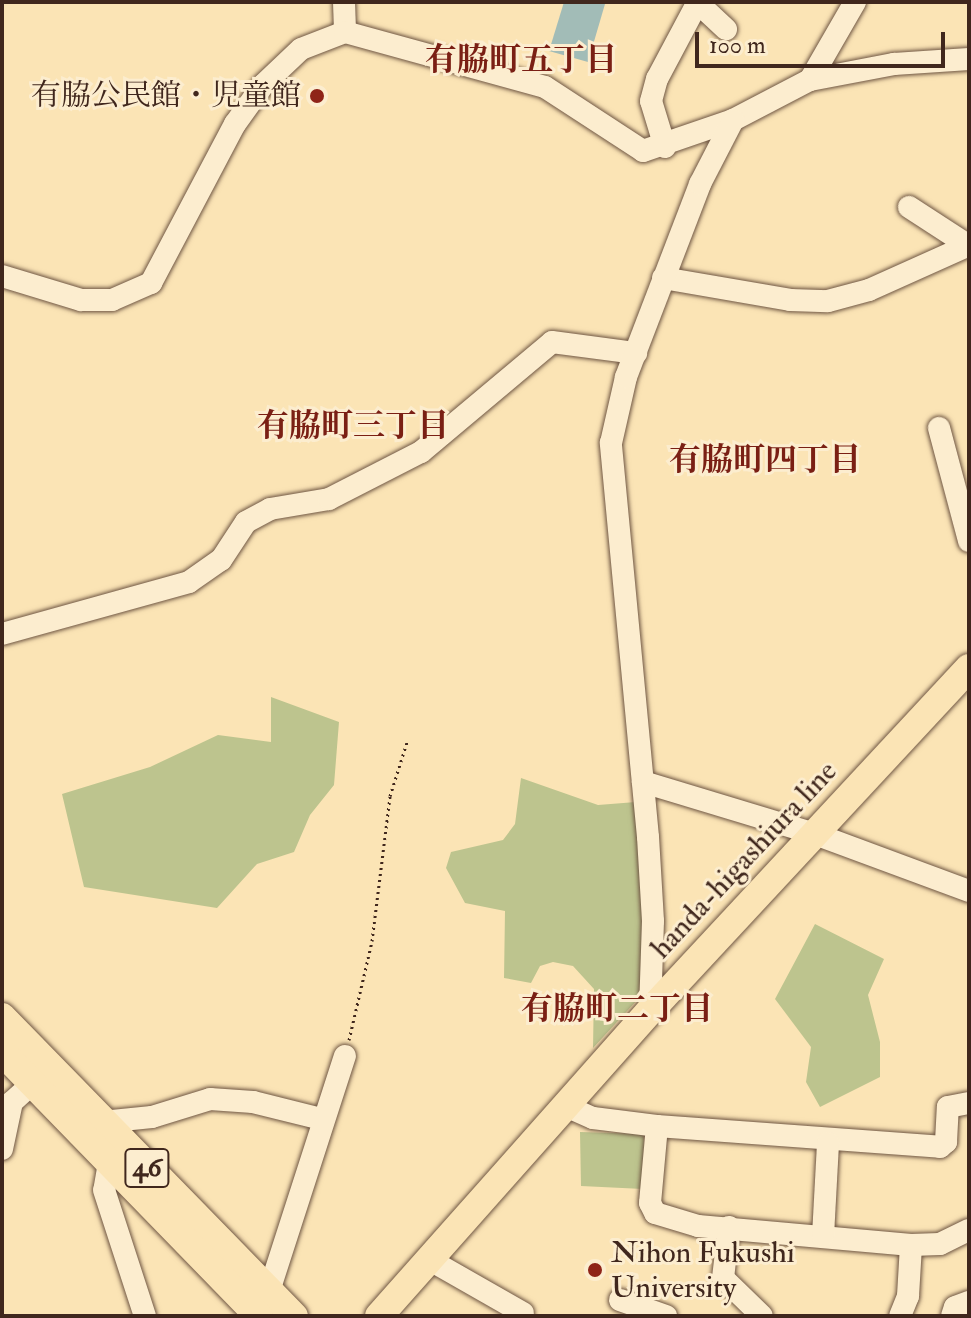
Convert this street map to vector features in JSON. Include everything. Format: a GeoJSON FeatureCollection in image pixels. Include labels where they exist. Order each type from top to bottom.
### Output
{"type":"FeatureCollection","features":[{"type":"Feature","properties":{"kind":"main road","name":"handa-higashiura line"},"geometry":{"type":"LineString","coordinates":[[379,1316],[568,1107],[650,1011],[969,668]]}},
{"type":"Feature","properties":{"kind":"main road","name":"46"},"geometry":{"type":"LineString","coordinates":[[2,1017],[102,1122],[264,1304]]}},
{"type":"Feature","properties":{"kind":"main road","name":"46"},"geometry":{"type":"LineString","coordinates":[[2,1052],[109,1163],[264,1304],[294,1316]]}},
{"type":"Feature","properties":{"kind":"street"},"geometry":{"type":"LineString","coordinates":[[344,2],[345,32]]}},
{"type":"Feature","properties":{"kind":"street"},"geometry":{"type":"LineString","coordinates":[[810,80],[855,2]]}},
{"type":"Feature","properties":{"kind":"street"},"geometry":{"type":"LineString","coordinates":[[665,147],[651,101],[657,79],[698,3],[726,29]]}},
{"type":"Feature","properties":{"kind":"street"},"geometry":{"type":"LineString","coordinates":[[2,276],[81,300],[112,300],[151,283],[235,124],[263,85],[301,49],[345,32],[545,87],[643,151],[665,147],[733,120],[810,80],[894,64],[969,59]]}},
{"type":"Feature","properties":{"kind":"street"},"geometry":{"type":"LineString","coordinates":[[650,1011],[653,921],[611,443],[636,353],[663,278],[733,120]]}},
{"type":"Feature","properties":{"kind":"street"},"geometry":{"type":"LineString","coordinates":[[909,207],[967,244]]}},
{"type":"Feature","properties":{"kind":"street"},"geometry":{"type":"LineString","coordinates":[[663,278],[790,300],[828,301],[869,290],[967,244]]}},
{"type":"Feature","properties":{"kind":"street"},"geometry":{"type":"LineString","coordinates":[[2,634],[189,582],[221,560],[246,522],[270,509],[329,499],[421,452],[552,342],[636,353]]}},
{"type":"Feature","properties":{"kind":"street"},"geometry":{"type":"LineString","coordinates":[[939,428],[969,541]]}},
{"type":"Feature","properties":{"kind":"street"},"geometry":{"type":"LineString","coordinates":[[643,782],[815,834],[969,891]]}},
{"type":"Feature","properties":{"kind":"street"},"geometry":{"type":"LineString","coordinates":[[264,1304],[321,1119],[345,1056]]}},
{"type":"Feature","properties":{"kind":"street"},"geometry":{"type":"LineString","coordinates":[[2,1149],[12,1102],[32,1084]]}},
{"type":"Feature","properties":{"kind":"street"},"geometry":{"type":"LineString","coordinates":[[102,1122],[152,1117],[210,1099],[253,1102],[321,1119]]}},
{"type":"Feature","properties":{"kind":"street"},"geometry":{"type":"LineString","coordinates":[[568,1107],[593,1118],[657,1126],[828,1143],[940,1147],[946,1142],[948,1107],[969,1103]]}},
{"type":"Feature","properties":{"kind":"street"},"geometry":{"type":"LineString","coordinates":[[657,1126],[650,1203],[655,1213],[698,1226],[911,1245],[940,1244],[969,1230]]}},
{"type":"Feature","properties":{"kind":"street"},"geometry":{"type":"LineString","coordinates":[[823,1236],[828,1143]]}},
{"type":"Feature","properties":{"kind":"street"},"geometry":{"type":"LineString","coordinates":[[109,1163],[104,1190],[145,1316]]}},
{"type":"Feature","properties":{"kind":"street"},"geometry":{"type":"LineString","coordinates":[[729,1227],[723,1278],[762,1316]]}},
{"type":"Feature","properties":{"kind":"street"},"geometry":{"type":"LineString","coordinates":[[900,1316],[908,1296],[911,1245]]}},
{"type":"Feature","properties":{"kind":"street"},"geometry":{"type":"LineString","coordinates":[[430,1260],[523,1313]]}},
{"type":"Feature","properties":{"kind":"street"},"geometry":{"type":"LineString","coordinates":[[620,1300],[666,1316]]}},
{"type":"Feature","properties":{"kind":"street"},"geometry":{"type":"LineString","coordinates":[[952,1316],[955,1307],[969,1302]]}},
{"type":"Feature","properties":{"kind":"path"},"geometry":{"type":"LineString","coordinates":[[345,1056],[372,941],[390,796],[407,742]]}},
{"type":"Feature","properties":{"kind":"green space"},"geometry":{"type":"Polygon","coordinates":[[[271,697],[339,722],[334,785],[310,815],[294,852],[257,864],[217,908],[84,887],[62,794],[150,767],[218,735],[271,742],[271,697]]]}},
{"type":"Feature","properties":{"kind":"green space"},"geometry":{"type":"Polygon","coordinates":[[[521,778],[598,805],[636,802],[644,923],[639,998],[593,1048],[594,989],[573,966],[553,962],[540,966],[531,983],[504,978],[505,911],[465,903],[446,868],[451,852],[503,840],[515,824],[521,778]]]}},
{"type":"Feature","properties":{"kind":"green space"},"geometry":{"type":"Polygon","coordinates":[[[815,924],[884,959],[868,995],[880,1042],[880,1077],[820,1107],[806,1082],[811,1047],[775,999],[815,924]]]}},
{"type":"Feature","properties":{"kind":"green space"},"geometry":{"type":"Polygon","coordinates":[[[580,1132],[644,1134],[643,1189],[581,1186],[580,1132]]]}},
{"type":"Feature","properties":{"kind":"water"},"geometry":{"type":"Polygon","coordinates":[[[564,2],[605,4],[588,62],[549,51],[564,2]]]}},
{"type":"Feature","properties":{"kind":"place","name":"有脇公民館・児童館"},"geometry":{"type":"Point","coordinates":[317,96]}},
{"type":"Feature","properties":{"kind":"place","name":"Nihon Fukushi University"},"geometry":{"type":"Point","coordinates":[595,1270]}},
{"type":"Feature","properties":{"kind":"district","name":"有脇町五丁目"},"geometry":{"type":"Point","coordinates":[521,60]}},
{"type":"Feature","properties":{"kind":"district","name":"有脇町三丁目"},"geometry":{"type":"Point","coordinates":[353,426]}},
{"type":"Feature","properties":{"kind":"district","name":"有脇町四丁目"},"geometry":{"type":"Point","coordinates":[765,460]}},
{"type":"Feature","properties":{"kind":"district","name":"有脇町二丁目"},"geometry":{"type":"Point","coordinates":[617,1009]}}]}
